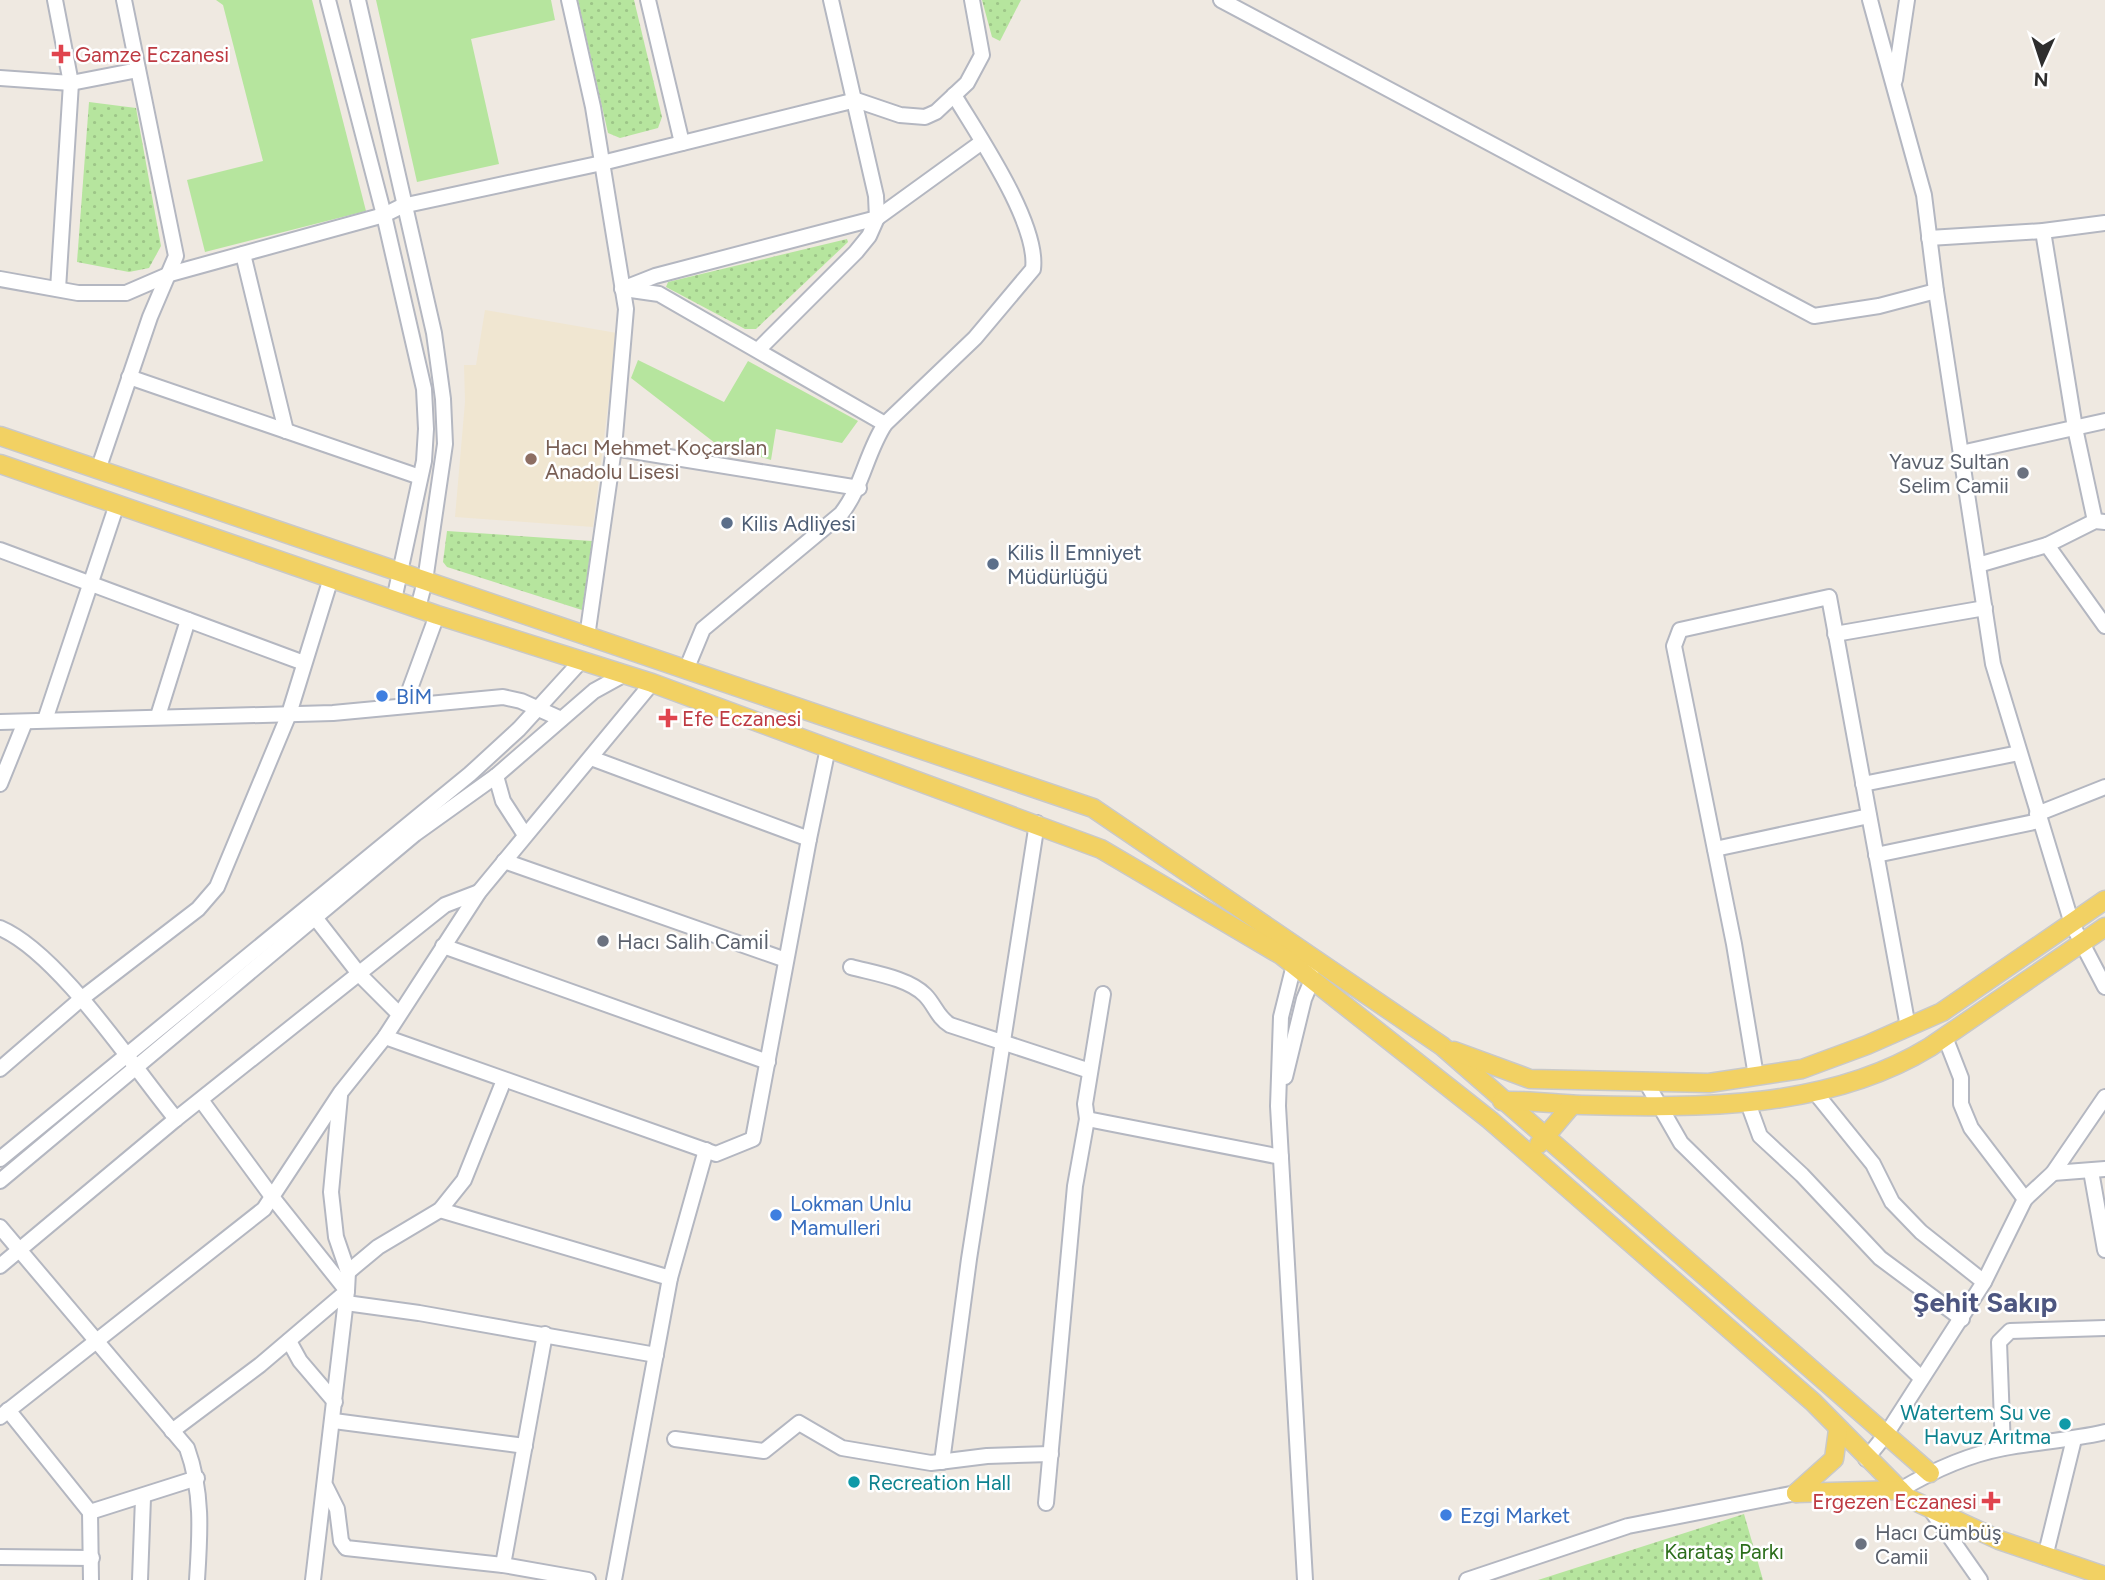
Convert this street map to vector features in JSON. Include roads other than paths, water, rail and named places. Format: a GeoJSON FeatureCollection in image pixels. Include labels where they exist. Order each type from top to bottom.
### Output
{"type":"FeatureCollection","features":[{"type":"Feature","properties":{"kind":"main road"},"geometry":{"type":"LineString","coordinates":[[0,436],[1093,808],[1442,1046],[1930,1473]]}},
{"type":"Feature","properties":{"kind":"main road"},"geometry":{"type":"LineString","coordinates":[[0,464],[437,615],[652,683],[1037,823],[1101,849],[1294,965],[1470,1104],[1813,1402],[1866,1459],[1908,1498],[2045,1557],[2105,1576]]}},
{"type":"Feature","properties":{"kind":"main road"},"geometry":{"type":"LineString","coordinates":[[1442,1046],[1530,1079],[1542,1080],[1709,1083],[1802,1069],[1942,1012],[2105,900]]}},
{"type":"Feature","properties":{"kind":"main road"},"geometry":{"type":"LineString","coordinates":[[1470,1104],[1505,1101],[1660,1107],[1748,1103],[1814,1091],[1900,1065],[2105,927]]}},
{"type":"Feature","properties":{"kind":"main road"},"geometry":{"type":"LineString","coordinates":[[1505,1101],[1542,1080]]}},
{"type":"Feature","properties":{"kind":"main road"},"geometry":{"type":"LineString","coordinates":[[1530,1155],[1572,1105]]}},
{"type":"Feature","properties":{"kind":"main road"},"geometry":{"type":"LineString","coordinates":[[1796,1493],[1834,1459],[1838,1430]]}},
{"type":"Feature","properties":{"kind":"main road"},"geometry":{"type":"LineString","coordinates":[[1796,1493],[1900,1490]]}},
{"type":"Feature","properties":{"kind":"street"},"geometry":{"type":"LineString","coordinates":[[55,0],[71,83],[58,289]]}},
{"type":"Feature","properties":{"kind":"street"},"geometry":{"type":"LineString","coordinates":[[98,470],[150,317],[176,256],[124,0]]}},
{"type":"Feature","properties":{"kind":"street"},"geometry":{"type":"LineString","coordinates":[[328,0],[384,215],[424,389],[426,429],[420,477],[394,600]]}},
{"type":"Feature","properties":{"kind":"street"},"geometry":{"type":"LineString","coordinates":[[358,0],[402,206],[434,333],[443,399],[445,444],[425,581],[418,608]]}},
{"type":"Feature","properties":{"kind":"street"},"geometry":{"type":"LineString","coordinates":[[569,0],[602,163],[626,309],[614,448],[587,637]]}},
{"type":"Feature","properties":{"kind":"street"},"geometry":{"type":"LineString","coordinates":[[648,0],[682,143]]}},
{"type":"Feature","properties":{"kind":"street"},"geometry":{"type":"LineString","coordinates":[[758,350],[856,252],[869,236],[877,218],[876,196],[856,100],[831,0]]}},
{"type":"Feature","properties":{"kind":"street"},"geometry":{"type":"LineString","coordinates":[[0,279],[58,289],[126,293],[170,274],[384,215],[402,206],[602,163],[856,100],[900,115],[925,117],[936,113],[967,83],[982,55],[972,0]]}},
{"type":"Feature","properties":{"kind":"street"},"geometry":{"type":"LineString","coordinates":[[1221,0],[1814,316],[1879,306],[1936,291]]}},
{"type":"Feature","properties":{"kind":"street"},"geometry":{"type":"LineString","coordinates":[[1870,0],[1924,195],[1936,291],[1993,664],[2072,924],[2105,987]]}},
{"type":"Feature","properties":{"kind":"street"},"geometry":{"type":"LineString","coordinates":[[1894,85],[1907,0]]}},
{"type":"Feature","properties":{"kind":"street"},"geometry":{"type":"LineString","coordinates":[[0,78],[71,83],[138,70]]}},
{"type":"Feature","properties":{"kind":"street"},"geometry":{"type":"LineString","coordinates":[[686,670],[703,629],[841,514],[859,488],[873,442],[885,424],[975,338],[1033,269],[1034,259],[1018,206],[954,95]]}},
{"type":"Feature","properties":{"kind":"street"},"geometry":{"type":"LineString","coordinates":[[622,289],[654,276],[877,218],[982,142]]}},
{"type":"Feature","properties":{"kind":"street"},"geometry":{"type":"LineString","coordinates":[[1929,238],[2043,231],[2105,223]]}},
{"type":"Feature","properties":{"kind":"street"},"geometry":{"type":"LineString","coordinates":[[1978,565],[2048,545],[2100,522],[2075,428],[2043,231]]}},
{"type":"Feature","properties":{"kind":"street"},"geometry":{"type":"LineString","coordinates":[[243,254],[286,430]]}},
{"type":"Feature","properties":{"kind":"street"},"geometry":{"type":"LineString","coordinates":[[622,289],[659,295],[885,424]]}},
{"type":"Feature","properties":{"kind":"street"},"geometry":{"type":"LineString","coordinates":[[129,377],[420,477]]}},
{"type":"Feature","properties":{"kind":"street"},"geometry":{"type":"LineString","coordinates":[[1961,453],[2105,421]]}},
{"type":"Feature","properties":{"kind":"street"},"geometry":{"type":"LineString","coordinates":[[614,448],[859,488]]}},
{"type":"Feature","properties":{"kind":"street"},"geometry":{"type":"LineString","coordinates":[[45,720],[88,582],[117,504]]}},
{"type":"Feature","properties":{"kind":"street"},"geometry":{"type":"LineString","coordinates":[[2048,545],[2105,626]]}},
{"type":"Feature","properties":{"kind":"street"},"geometry":{"type":"LineString","coordinates":[[0,550],[304,663]]}},
{"type":"Feature","properties":{"kind":"street"},"geometry":{"type":"LineString","coordinates":[[0,1069],[80,999],[198,909],[217,887],[289,714],[331,578]]}},
{"type":"Feature","properties":{"kind":"street"},"geometry":{"type":"LineString","coordinates":[[1756,1076],[1715,849],[1674,646],[1680,630],[1829,597],[1908,1027]]}},
{"type":"Feature","properties":{"kind":"street"},"geometry":{"type":"LineString","coordinates":[[1835,634],[1985,608]]}},
{"type":"Feature","properties":{"kind":"street"},"geometry":{"type":"LineString","coordinates":[[404,705],[437,615]]}},
{"type":"Feature","properties":{"kind":"street"},"geometry":{"type":"LineString","coordinates":[[158,716],[188,620]]}},
{"type":"Feature","properties":{"kind":"street"},"geometry":{"type":"LineString","coordinates":[[0,1181],[134,1069],[470,774],[538,709],[581,661]]}},
{"type":"Feature","properties":{"kind":"street"},"geometry":{"type":"LineString","coordinates":[[0,1159],[124,1055],[415,834],[496,776],[594,691],[623,675]]}},
{"type":"Feature","properties":{"kind":"street"},"geometry":{"type":"LineString","coordinates":[[91,1580],[90,1512],[4,1413],[264,1209],[341,1092],[385,1037],[398,1013],[479,892],[652,683]]}},
{"type":"Feature","properties":{"kind":"street"},"geometry":{"type":"LineString","coordinates":[[0,722],[289,714],[503,697],[561,719]]}},
{"type":"Feature","properties":{"kind":"street"},"geometry":{"type":"LineString","coordinates":[[0,784],[25,722]]}},
{"type":"Feature","properties":{"kind":"street"},"geometry":{"type":"LineString","coordinates":[[385,1037],[716,1154],[754,1139],[808,838],[828,748]]}},
{"type":"Feature","properties":{"kind":"street"},"geometry":{"type":"LineString","coordinates":[[1863,784],[2019,753]]}},
{"type":"Feature","properties":{"kind":"street"},"geometry":{"type":"LineString","coordinates":[[591,758],[808,838]]}},
{"type":"Feature","properties":{"kind":"street"},"geometry":{"type":"LineString","coordinates":[[496,776],[503,801],[525,835]]}},
{"type":"Feature","properties":{"kind":"street"},"geometry":{"type":"LineString","coordinates":[[1876,855],[2038,818],[2105,787]]}},
{"type":"Feature","properties":{"kind":"street"},"geometry":{"type":"LineString","coordinates":[[1715,849],[1869,816]]}},
{"type":"Feature","properties":{"kind":"street"},"geometry":{"type":"LineString","coordinates":[[942,1462],[1037,823]]}},
{"type":"Feature","properties":{"kind":"street"},"geometry":{"type":"LineString","coordinates":[[504,861],[786,960]]}},
{"type":"Feature","properties":{"kind":"street"},"geometry":{"type":"LineString","coordinates":[[0,1266],[176,1119],[445,905],[479,892]]}},
{"type":"Feature","properties":{"kind":"street"},"geometry":{"type":"LineString","coordinates":[[311,912],[360,975],[398,1013]]}},
{"type":"Feature","properties":{"kind":"street"},"geometry":{"type":"LineString","coordinates":[[0,928],[18,936],[34,948],[80,999],[176,1119]]}},
{"type":"Feature","properties":{"kind":"street"},"geometry":{"type":"LineString","coordinates":[[443,946],[768,1062]]}},
{"type":"Feature","properties":{"kind":"street"},"geometry":{"type":"LineString","coordinates":[[1305,1580],[1278,1106],[1281,1017],[1294,965],[1309,953]]}},
{"type":"Feature","properties":{"kind":"street"},"geometry":{"type":"LineString","coordinates":[[1278,1106],[1304,999],[1312,980],[1309,953]]}},
{"type":"Feature","properties":{"kind":"street"},"geometry":{"type":"LineString","coordinates":[[850,967],[915,989],[925,996],[945,1021],[1090,1072]]}},
{"type":"Feature","properties":{"kind":"street"},"geometry":{"type":"LineString","coordinates":[[1046,1503],[1075,1186],[1087,1119],[1085,1104],[1103,994]]}},
{"type":"Feature","properties":{"kind":"street"},"geometry":{"type":"LineString","coordinates":[[1945,1037],[1961,1078],[1961,1104],[1971,1128],[2025,1199]]}},
{"type":"Feature","properties":{"kind":"street"},"geometry":{"type":"LineString","coordinates":[[348,1272],[378,1247],[440,1210],[464,1180],[504,1080]]}},
{"type":"Feature","properties":{"kind":"street"},"geometry":{"type":"LineString","coordinates":[[1646,1082],[1681,1143],[1801,1264],[1920,1377]]}},
{"type":"Feature","properties":{"kind":"street"},"geometry":{"type":"LineString","coordinates":[[1814,1091],[1873,1164],[1892,1202],[1921,1232],[1984,1282]]}},
{"type":"Feature","properties":{"kind":"street"},"geometry":{"type":"LineString","coordinates":[[313,1580],[347,1297],[348,1272],[336,1237],[331,1192],[341,1092]]}},
{"type":"Feature","properties":{"kind":"street"},"geometry":{"type":"LineString","coordinates":[[1866,1459],[1887,1433],[1920,1377],[1962,1319],[1984,1282],[2025,1199],[2053,1173],[2105,1097]]}},
{"type":"Feature","properties":{"kind":"street"},"geometry":{"type":"LineString","coordinates":[[201,1100],[347,1297],[656,1355]]}},
{"type":"Feature","properties":{"kind":"street"},"geometry":{"type":"LineString","coordinates":[[1748,1103],[1760,1136],[1802,1175],[1880,1258],[1962,1319]]}},
{"type":"Feature","properties":{"kind":"street"},"geometry":{"type":"LineString","coordinates":[[1087,1119],[1281,1157]]}},
{"type":"Feature","properties":{"kind":"street"},"geometry":{"type":"LineString","coordinates":[[614,1580],[670,1278],[706,1150]]}},
{"type":"Feature","properties":{"kind":"street"},"geometry":{"type":"LineString","coordinates":[[2053,1173],[2098,1170],[2105,1250]]}},
{"type":"Feature","properties":{"kind":"street"},"geometry":{"type":"LineString","coordinates":[[440,1210],[670,1278]]}},
{"type":"Feature","properties":{"kind":"street"},"geometry":{"type":"LineString","coordinates":[[0,1227],[187,1448],[197,1478],[200,1525],[197,1580]]}},
{"type":"Feature","properties":{"kind":"street"},"geometry":{"type":"LineString","coordinates":[[172,1431],[347,1297]]}},
{"type":"Feature","properties":{"kind":"street"},"geometry":{"type":"LineString","coordinates":[[2003,1448],[1999,1342],[2010,1331],[2105,1328]]}},
{"type":"Feature","properties":{"kind":"street"},"geometry":{"type":"LineString","coordinates":[[503,1565],[545,1334]]}},
{"type":"Feature","properties":{"kind":"street"},"geometry":{"type":"LineString","coordinates":[[289,1341],[300,1361],[335,1402]]}},
{"type":"Feature","properties":{"kind":"street"},"geometry":{"type":"LineString","coordinates":[[334,1420],[525,1446]]}},
{"type":"Feature","properties":{"kind":"street"},"geometry":{"type":"LineString","coordinates":[[675,1439],[764,1451],[799,1423],[842,1448],[931,1463],[987,1456],[1051,1454]]}},
{"type":"Feature","properties":{"kind":"street"},"geometry":{"type":"LineString","coordinates":[[1900,1490],[1930,1473],[2003,1448],[2074,1440],[2105,1432]]}},
{"type":"Feature","properties":{"kind":"street"},"geometry":{"type":"LineString","coordinates":[[2045,1557],[2074,1440]]}},
{"type":"Feature","properties":{"kind":"street"},"geometry":{"type":"LineString","coordinates":[[90,1512],[143,1498],[197,1478]]}},
{"type":"Feature","properties":{"kind":"street"},"geometry":{"type":"LineString","coordinates":[[326,1487],[337,1509],[341,1541],[346,1548],[503,1565],[589,1580]]}},
{"type":"Feature","properties":{"kind":"street"},"geometry":{"type":"LineString","coordinates":[[1467,1580],[1628,1525],[1796,1493]]}},
{"type":"Feature","properties":{"kind":"street"},"geometry":{"type":"LineString","coordinates":[[140,1580],[143,1498]]}},
{"type":"Feature","properties":{"kind":"street"},"geometry":{"type":"LineString","coordinates":[[1931,1510],[1980,1580]]}},
{"type":"Feature","properties":{"kind":"street"},"geometry":{"type":"LineString","coordinates":[[0,1557],[92,1558]]}},
{"type":"Feature","properties":{"kind":"place","name":"Gamze Eczanesi"},"geometry":{"type":"Point","coordinates":[61,54]}},
{"type":"Feature","properties":{"kind":"place","name":"Hacı Mehmet Koçarslan Anadolu Lisesi"},"geometry":{"type":"Point","coordinates":[531,459]}},
{"type":"Feature","properties":{"kind":"place","name":"Yavuz Sultan Selim Camii"},"geometry":{"type":"Point","coordinates":[2023,473]}},
{"type":"Feature","properties":{"kind":"place","name":"Kilis Adliyesi"},"geometry":{"type":"Point","coordinates":[727,523]}},
{"type":"Feature","properties":{"kind":"place","name":"Kilis İl Emniyet Müdürlüğü"},"geometry":{"type":"Point","coordinates":[993,564]}},
{"type":"Feature","properties":{"kind":"place","name":"BİM"},"geometry":{"type":"Point","coordinates":[382,696]}},
{"type":"Feature","properties":{"kind":"place","name":"Efe Eczanesi"},"geometry":{"type":"Point","coordinates":[668,718]}},
{"type":"Feature","properties":{"kind":"place","name":"Hacı Salih Camiİ"},"geometry":{"type":"Point","coordinates":[603,941]}},
{"type":"Feature","properties":{"kind":"place","name":"Lokman Unlu Mamulleri"},"geometry":{"type":"Point","coordinates":[776,1215]}},
{"type":"Feature","properties":{"kind":"place","name":"Watertem Su ve Havuz Arıtma"},"geometry":{"type":"Point","coordinates":[2065,1424]}},
{"type":"Feature","properties":{"kind":"place","name":"Recreation Hall"},"geometry":{"type":"Point","coordinates":[854,1482]}},
{"type":"Feature","properties":{"kind":"place","name":"Ergezen Eczanesi"},"geometry":{"type":"Point","coordinates":[1991,1501]}},
{"type":"Feature","properties":{"kind":"place","name":"Ezgi Market"},"geometry":{"type":"Point","coordinates":[1446,1515]}},
{"type":"Feature","properties":{"kind":"place","name":"Hacı Cümbüş Camii"},"geometry":{"type":"Point","coordinates":[1861,1544]}},
{"type":"Feature","properties":{"kind":"district","name":"Şehit Sakıp"},"geometry":{"type":"Point","coordinates":[1985,1302]}},
{"type":"Feature","properties":{"kind":"park label","name":"Karataş Parkı"},"geometry":{"type":"Point","coordinates":[1724,1551]}}]}
